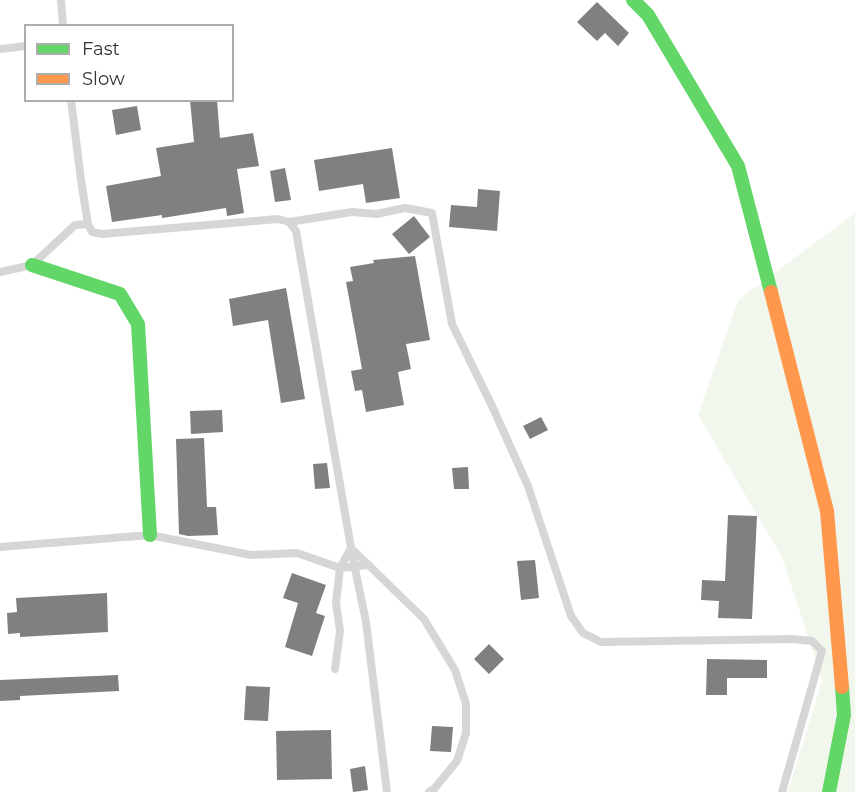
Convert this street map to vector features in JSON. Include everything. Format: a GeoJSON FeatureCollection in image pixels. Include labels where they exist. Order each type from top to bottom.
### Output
{"type":"FeatureCollection","features":[{"type":"Feature","properties":{"kind":"street"},"geometry":{"type":"LineString","coordinates":[[633,0],[648,15],[738,166],[827,511],[844,715],[829,792]]}},
{"type":"Feature","properties":{"kind":"street"},"geometry":{"type":"LineString","coordinates":[[32,265],[120,294],[138,324],[150,535]]}},
{"type":"Feature","properties":{"kind":"lane"},"geometry":{"type":"LineString","coordinates":[[61,0],[63,24]]}},
{"type":"Feature","properties":{"kind":"lane"},"geometry":{"type":"LineString","coordinates":[[0,49],[24,46]]}},
{"type":"Feature","properties":{"kind":"lane"},"geometry":{"type":"LineString","coordinates":[[71,102],[88,224],[92,232],[102,234],[278,219],[289,222],[352,212],[376,214],[405,208],[432,213],[452,324],[528,486],[571,616],[584,633],[601,642],[792,639],[812,641],[822,651],[782,792]]}},
{"type":"Feature","properties":{"kind":"lane"},"geometry":{"type":"LineString","coordinates":[[289,222],[297,231],[354,566],[368,633],[387,792]]}},
{"type":"Feature","properties":{"kind":"lane"},"geometry":{"type":"LineString","coordinates":[[0,272],[32,265],[75,225],[88,224]]}},
{"type":"Feature","properties":{"kind":"lane"},"geometry":{"type":"LineString","coordinates":[[0,547],[150,535],[251,555],[297,553],[340,568],[369,565]]}},
{"type":"Feature","properties":{"kind":"lane"},"geometry":{"type":"LineString","coordinates":[[351,548],[424,619],[455,670],[466,704],[466,733],[457,761],[429,792]]}},
{"type":"Feature","properties":{"kind":"lane"},"geometry":{"type":"LineString","coordinates":[[335,669],[340,631],[336,603],[340,568],[351,548]]}},
{"type":"Feature","properties":{"kind":"shaded area"},"geometry":{"type":"Polygon","coordinates":[[[855,213],[855,792],[788,792],[822,680],[782,557],[698,415],[738,300],[855,213]]]}},
{"type":"Feature","properties":{"kind":"building"},"geometry":{"type":"Polygon","coordinates":[[[597,2],[629,33],[618,46],[605,33],[597,41],[577,22],[597,2]]]}},
{"type":"Feature","properties":{"kind":"building"},"geometry":{"type":"Polygon","coordinates":[[[190,102],[217,102],[220,138],[253,133],[259,166],[237,169],[244,213],[227,216],[226,208],[162,218],[162,215],[112,222],[106,186],[161,176],[156,148],[194,142],[190,102]]]}},
{"type":"Feature","properties":{"kind":"building"},"geometry":{"type":"Polygon","coordinates":[[[137,106],[141,130],[116,135],[112,110],[137,106]]]}},
{"type":"Feature","properties":{"kind":"building"},"geometry":{"type":"Polygon","coordinates":[[[392,148],[400,198],[366,203],[363,184],[319,191],[314,160],[392,148]]]}},
{"type":"Feature","properties":{"kind":"building"},"geometry":{"type":"Polygon","coordinates":[[[285,168],[291,200],[275,202],[270,171],[285,168]]]}},
{"type":"Feature","properties":{"kind":"building"},"geometry":{"type":"Polygon","coordinates":[[[478,189],[500,191],[497,231],[449,227],[451,205],[477,207],[478,189]]]}},
{"type":"Feature","properties":{"kind":"building"},"geometry":{"type":"Polygon","coordinates":[[[414,216],[430,237],[409,254],[392,234],[414,216]]]}},
{"type":"Feature","properties":{"kind":"building"},"geometry":{"type":"Polygon","coordinates":[[[415,256],[430,340],[406,344],[411,369],[398,372],[404,405],[366,412],[362,390],[355,391],[351,371],[362,369],[346,282],[353,281],[350,267],[374,263],[373,260],[415,256]]]}},
{"type":"Feature","properties":{"kind":"building"},"geometry":{"type":"Polygon","coordinates":[[[286,288],[305,399],[281,403],[268,320],[233,326],[229,299],[286,288]]]}},
{"type":"Feature","properties":{"kind":"building"},"geometry":{"type":"Polygon","coordinates":[[[222,410],[223,432],[191,434],[190,411],[222,410]]]}},
{"type":"Feature","properties":{"kind":"building"},"geometry":{"type":"Polygon","coordinates":[[[541,417],[548,430],[530,439],[523,426],[541,417]]]}},
{"type":"Feature","properties":{"kind":"building"},"geometry":{"type":"Polygon","coordinates":[[[204,438],[207,507],[216,507],[218,535],[188,536],[179,534],[176,439],[204,438]]]}},
{"type":"Feature","properties":{"kind":"building"},"geometry":{"type":"Polygon","coordinates":[[[327,463],[330,488],[315,489],[313,464],[327,463]]]}},
{"type":"Feature","properties":{"kind":"building"},"geometry":{"type":"Polygon","coordinates":[[[468,467],[469,489],[454,489],[452,468],[468,467]]]}},
{"type":"Feature","properties":{"kind":"building"},"geometry":{"type":"Polygon","coordinates":[[[728,515],[757,516],[752,619],[718,618],[719,601],[701,600],[702,580],[725,581],[728,515]]]}},
{"type":"Feature","properties":{"kind":"building"},"geometry":{"type":"Polygon","coordinates":[[[535,560],[539,598],[521,600],[517,561],[535,560]]]}},
{"type":"Feature","properties":{"kind":"building"},"geometry":{"type":"Polygon","coordinates":[[[292,573],[326,585],[316,613],[325,616],[312,656],[285,647],[298,603],[283,598],[292,573]]]}},
{"type":"Feature","properties":{"kind":"building"},"geometry":{"type":"Polygon","coordinates":[[[107,593],[108,632],[20,637],[20,633],[8,634],[7,613],[17,612],[16,598],[107,593]]]}},
{"type":"Feature","properties":{"kind":"building"},"geometry":{"type":"Polygon","coordinates":[[[489,644],[504,659],[489,674],[474,659],[489,644]]]}},
{"type":"Feature","properties":{"kind":"building"},"geometry":{"type":"Polygon","coordinates":[[[707,659],[767,660],[767,678],[727,678],[727,695],[706,695],[707,659]]]}},
{"type":"Feature","properties":{"kind":"building"},"geometry":{"type":"Polygon","coordinates":[[[118,675],[119,691],[20,696],[20,700],[0,701],[0,680],[118,675]]]}},
{"type":"Feature","properties":{"kind":"building"},"geometry":{"type":"Polygon","coordinates":[[[246,686],[270,687],[268,721],[244,720],[246,686]]]}},
{"type":"Feature","properties":{"kind":"building"},"geometry":{"type":"Polygon","coordinates":[[[432,726],[453,727],[451,752],[430,751],[432,726]]]}},
{"type":"Feature","properties":{"kind":"building"},"geometry":{"type":"Polygon","coordinates":[[[331,730],[332,779],[277,780],[276,731],[331,730]]]}},
{"type":"Feature","properties":{"kind":"building"},"geometry":{"type":"Polygon","coordinates":[[[365,766],[368,790],[353,792],[350,769],[365,766]]]}},
{"type":"Feature","properties":{"kind":"traffic: fast"},"geometry":{"type":"LineString","coordinates":[[633,0],[648,15],[738,166],[771,292]]}},
{"type":"Feature","properties":{"kind":"traffic: fast"},"geometry":{"type":"LineString","coordinates":[[32,265],[120,294],[138,324],[150,535]]}},
{"type":"Feature","properties":{"kind":"traffic: fast"},"geometry":{"type":"LineString","coordinates":[[829,792],[844,715],[842,687]]}},
{"type":"Feature","properties":{"kind":"traffic: slow"},"geometry":{"type":"LineString","coordinates":[[771,292],[827,511],[842,687]]}}]}
